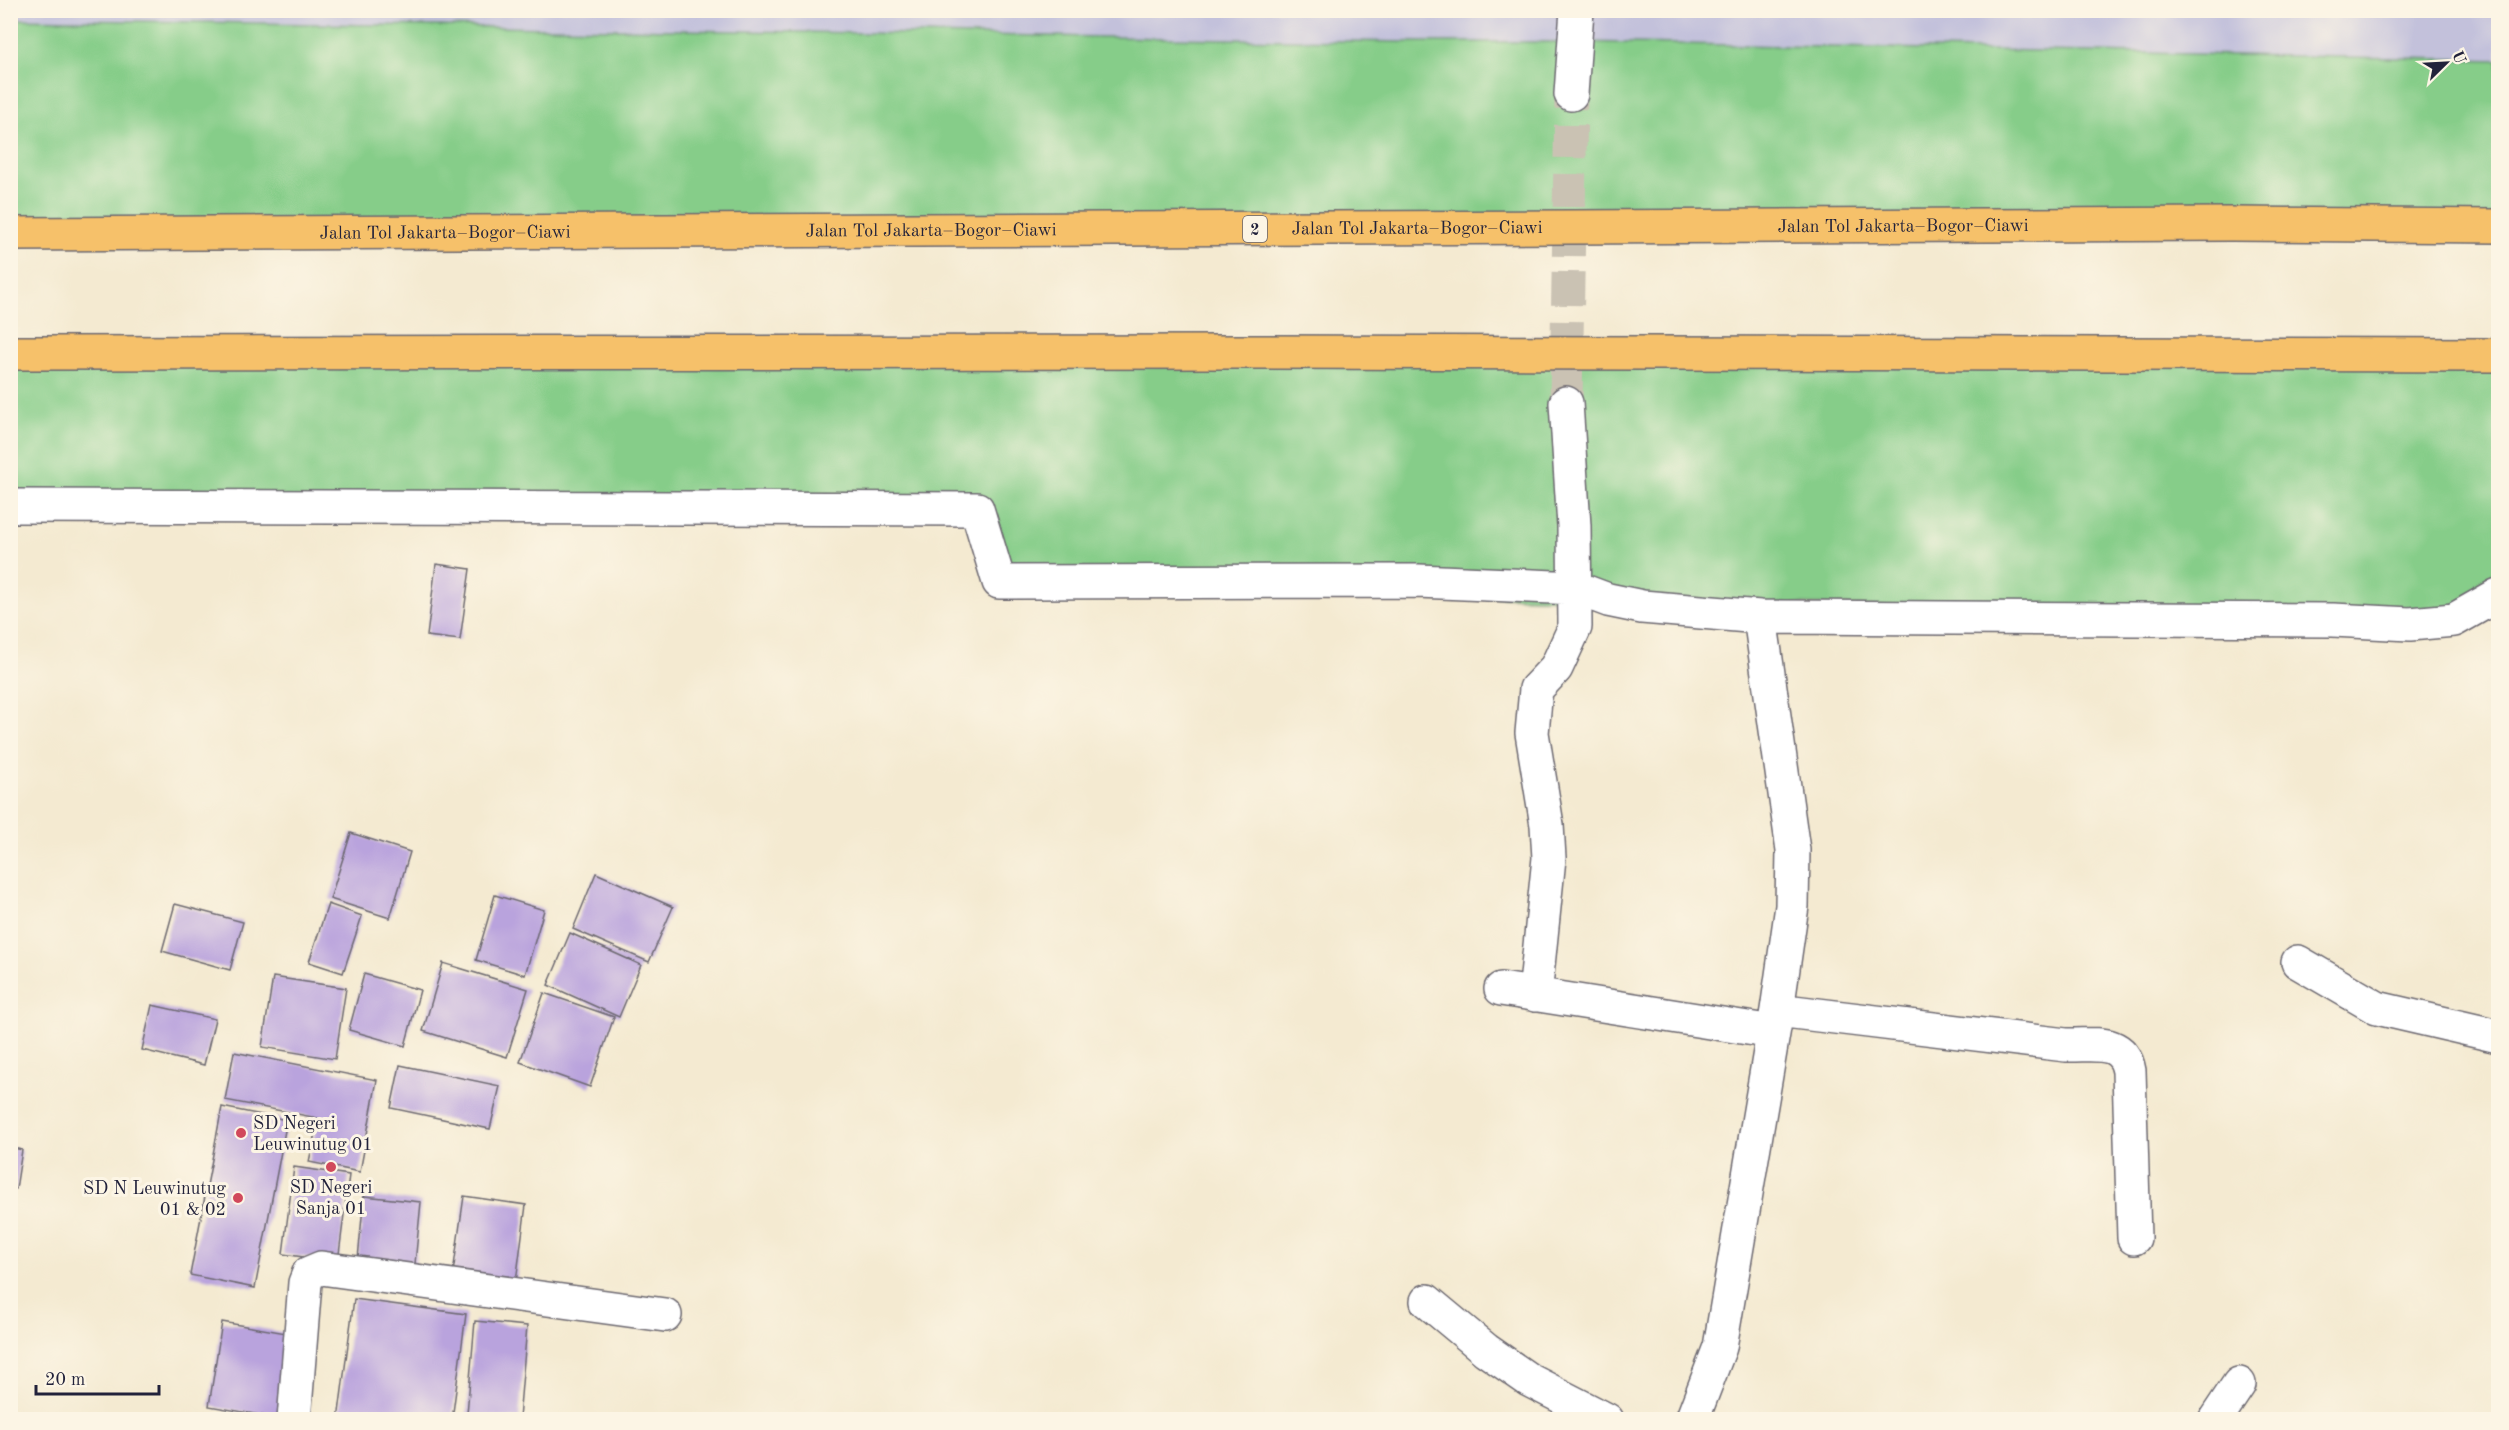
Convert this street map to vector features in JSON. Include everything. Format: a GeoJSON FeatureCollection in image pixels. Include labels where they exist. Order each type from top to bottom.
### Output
{"type":"FeatureCollection","features":[{"type":"Feature","properties":{"kind":"highway","name":"Jalan Tol Jakarta–Bogor–Ciawi"},"geometry":{"type":"LineString","coordinates":[[10,234],[2207,224],[2499,226]]}},
{"type":"Feature","properties":{"kind":"highway"},"geometry":{"type":"LineString","coordinates":[[10,353],[1311,352],[2499,355]]}},
{"type":"Feature","properties":{"kind":"street"},"geometry":{"type":"LineString","coordinates":[[1570,94],[1577,10]]}},
{"type":"Feature","properties":{"kind":"street"},"geometry":{"type":"LineString","coordinates":[[1535,995],[1549,858],[1547,825],[1532,733],[1536,689],[1556,668],[1575,627],[1576,588],[1566,403]]}},
{"type":"Feature","properties":{"kind":"street"},"geometry":{"type":"LineString","coordinates":[[10,506],[977,509],[999,582],[1418,581],[1576,588],[1608,600],[1642,606],[1760,617],[2321,620],[2410,624],[2454,620],[2499,595]]}},
{"type":"Feature","properties":{"kind":"street"},"geometry":{"type":"LineString","coordinates":[[1692,1419],[1720,1347],[1792,906],[1793,850],[1760,617]]}},
{"type":"Feature","properties":{"kind":"street"},"geometry":{"type":"LineString","coordinates":[[2298,962],[2377,1008],[2499,1036]]}},
{"type":"Feature","properties":{"kind":"street"},"geometry":{"type":"LineString","coordinates":[[1501,989],[1535,995],[1775,1021],[2066,1045],[2113,1046],[2126,1058],[2128,1071],[2134,1238]]}},
{"type":"Feature","properties":{"kind":"street"},"geometry":{"type":"LineString","coordinates":[[294,1419],[305,1283],[309,1273],[321,1268],[665,1316]]}},
{"type":"Feature","properties":{"kind":"street"},"geometry":{"type":"LineString","coordinates":[[1427,1301],[1486,1350],[1529,1380],[1607,1419]]}},
{"type":"Feature","properties":{"kind":"street"},"geometry":{"type":"LineString","coordinates":[[2215,1419],[2239,1384]]}},
{"type":"Feature","properties":{"kind":"shaded area"},"geometry":{"type":"Polygon","coordinates":[[[11,10],[2498,10],[2498,60],[11,20],[11,10]]]}},
{"type":"Feature","properties":{"kind":"green space"},"geometry":{"type":"Polygon","coordinates":[[[11,19],[1405,42],[1575,42],[2498,60],[2498,226],[11,235],[11,19]]]}},
{"type":"Feature","properties":{"kind":"green space"},"geometry":{"type":"Polygon","coordinates":[[[10,353],[2498,355],[2498,595],[2454,620],[1608,600],[999,582],[977,509],[11,509],[10,353]]]}},
{"type":"Feature","properties":{"kind":"building"},"geometry":{"type":"Polygon","coordinates":[[[436,564],[470,569],[460,640],[427,636],[436,564]]]}},
{"type":"Feature","properties":{"kind":"building"},"geometry":{"type":"Polygon","coordinates":[[[351,833],[410,852],[390,918],[330,899],[351,833]]]}},
{"type":"Feature","properties":{"kind":"building"},"geometry":{"type":"Polygon","coordinates":[[[596,873],[673,907],[649,962],[573,929],[596,873]]]}},
{"type":"Feature","properties":{"kind":"building"},"geometry":{"type":"Polygon","coordinates":[[[495,895],[544,910],[525,975],[476,960],[495,895]]]}},
{"type":"Feature","properties":{"kind":"building"},"geometry":{"type":"Polygon","coordinates":[[[175,904],[243,922],[230,970],[162,951],[175,904]]]}},
{"type":"Feature","properties":{"kind":"building"},"geometry":{"type":"Polygon","coordinates":[[[328,904],[362,916],[343,973],[309,962],[328,904]]]}},
{"type":"Feature","properties":{"kind":"building"},"geometry":{"type":"Polygon","coordinates":[[[570,933],[641,965],[619,1017],[548,985],[570,933]]]}},
{"type":"Feature","properties":{"kind":"building"},"geometry":{"type":"Polygon","coordinates":[[[443,963],[528,989],[507,1057],[423,1031],[443,963]]]}},
{"type":"Feature","properties":{"kind":"building"},"geometry":{"type":"Polygon","coordinates":[[[364,974],[420,990],[405,1046],[349,1030],[364,974]]]}},
{"type":"Feature","properties":{"kind":"building"},"geometry":{"type":"Polygon","coordinates":[[[273,977],[346,988],[335,1059],[262,1047],[273,977]]]}},
{"type":"Feature","properties":{"kind":"building"},"geometry":{"type":"Polygon","coordinates":[[[544,993],[614,1017],[590,1087],[520,1062],[544,993]]]}},
{"type":"Feature","properties":{"kind":"building"},"geometry":{"type":"Polygon","coordinates":[[[152,1005],[215,1019],[204,1065],[142,1050],[152,1005]]]}},
{"type":"Feature","properties":{"kind":"building"},"geometry":{"type":"Polygon","coordinates":[[[234,1052],[377,1080],[360,1172],[309,1162],[318,1118],[225,1100],[234,1052]]]}},
{"type":"Feature","properties":{"kind":"building"},"geometry":{"type":"Polygon","coordinates":[[[400,1065],[500,1086],[490,1129],[391,1108],[400,1065]]]}},
{"type":"Feature","properties":{"kind":"building","name":"SD N Leuwinutug 01 & 02"},"geometry":{"type":"Polygon","coordinates":[[[222,1107],[287,1120],[255,1288],[190,1275],[222,1107]]]}},
{"type":"Feature","properties":{"kind":"building"},"geometry":{"type":"Polygon","coordinates":[[[10,1147],[22,1150],[16,1189],[10,1188],[10,1147]]]}},
{"type":"Feature","properties":{"kind":"building"},"geometry":{"type":"Polygon","coordinates":[[[294,1167],[349,1175],[338,1262],[283,1254],[294,1167]]]}},
{"type":"Feature","properties":{"kind":"building"},"geometry":{"type":"Polygon","coordinates":[[[364,1196],[421,1202],[414,1274],[357,1269],[364,1196]]]}},
{"type":"Feature","properties":{"kind":"building"},"geometry":{"type":"Polygon","coordinates":[[[464,1196],[526,1205],[516,1282],[453,1273],[464,1196]]]}},
{"type":"Feature","properties":{"kind":"building"},"geometry":{"type":"Polygon","coordinates":[[[354,1299],[466,1314],[452,1420],[338,1420],[354,1299]]]}},
{"type":"Feature","properties":{"kind":"building"},"geometry":{"type":"Polygon","coordinates":[[[475,1321],[527,1326],[519,1419],[467,1414],[475,1321]]]}},
{"type":"Feature","properties":{"kind":"building"},"geometry":{"type":"Polygon","coordinates":[[[222,1322],[298,1335],[283,1419],[209,1406],[222,1322]]]}},
{"type":"Feature","properties":{"kind":"tunnel"},"geometry":{"type":"LineString","coordinates":[[1566,403],[1571,94]]}},
{"type":"Feature","properties":{"kind":"place","name":"SD Negeri Leuwinutug 01"},"geometry":{"type":"Point","coordinates":[241,1133]}},
{"type":"Feature","properties":{"kind":"place","name":"SD Negeri Sanja 01"},"geometry":{"type":"Point","coordinates":[331,1167]}},
{"type":"Feature","properties":{"kind":"place","name":"SD N Leuwinutug 01 & 02"},"geometry":{"type":"Point","coordinates":[238,1198]}}]}
